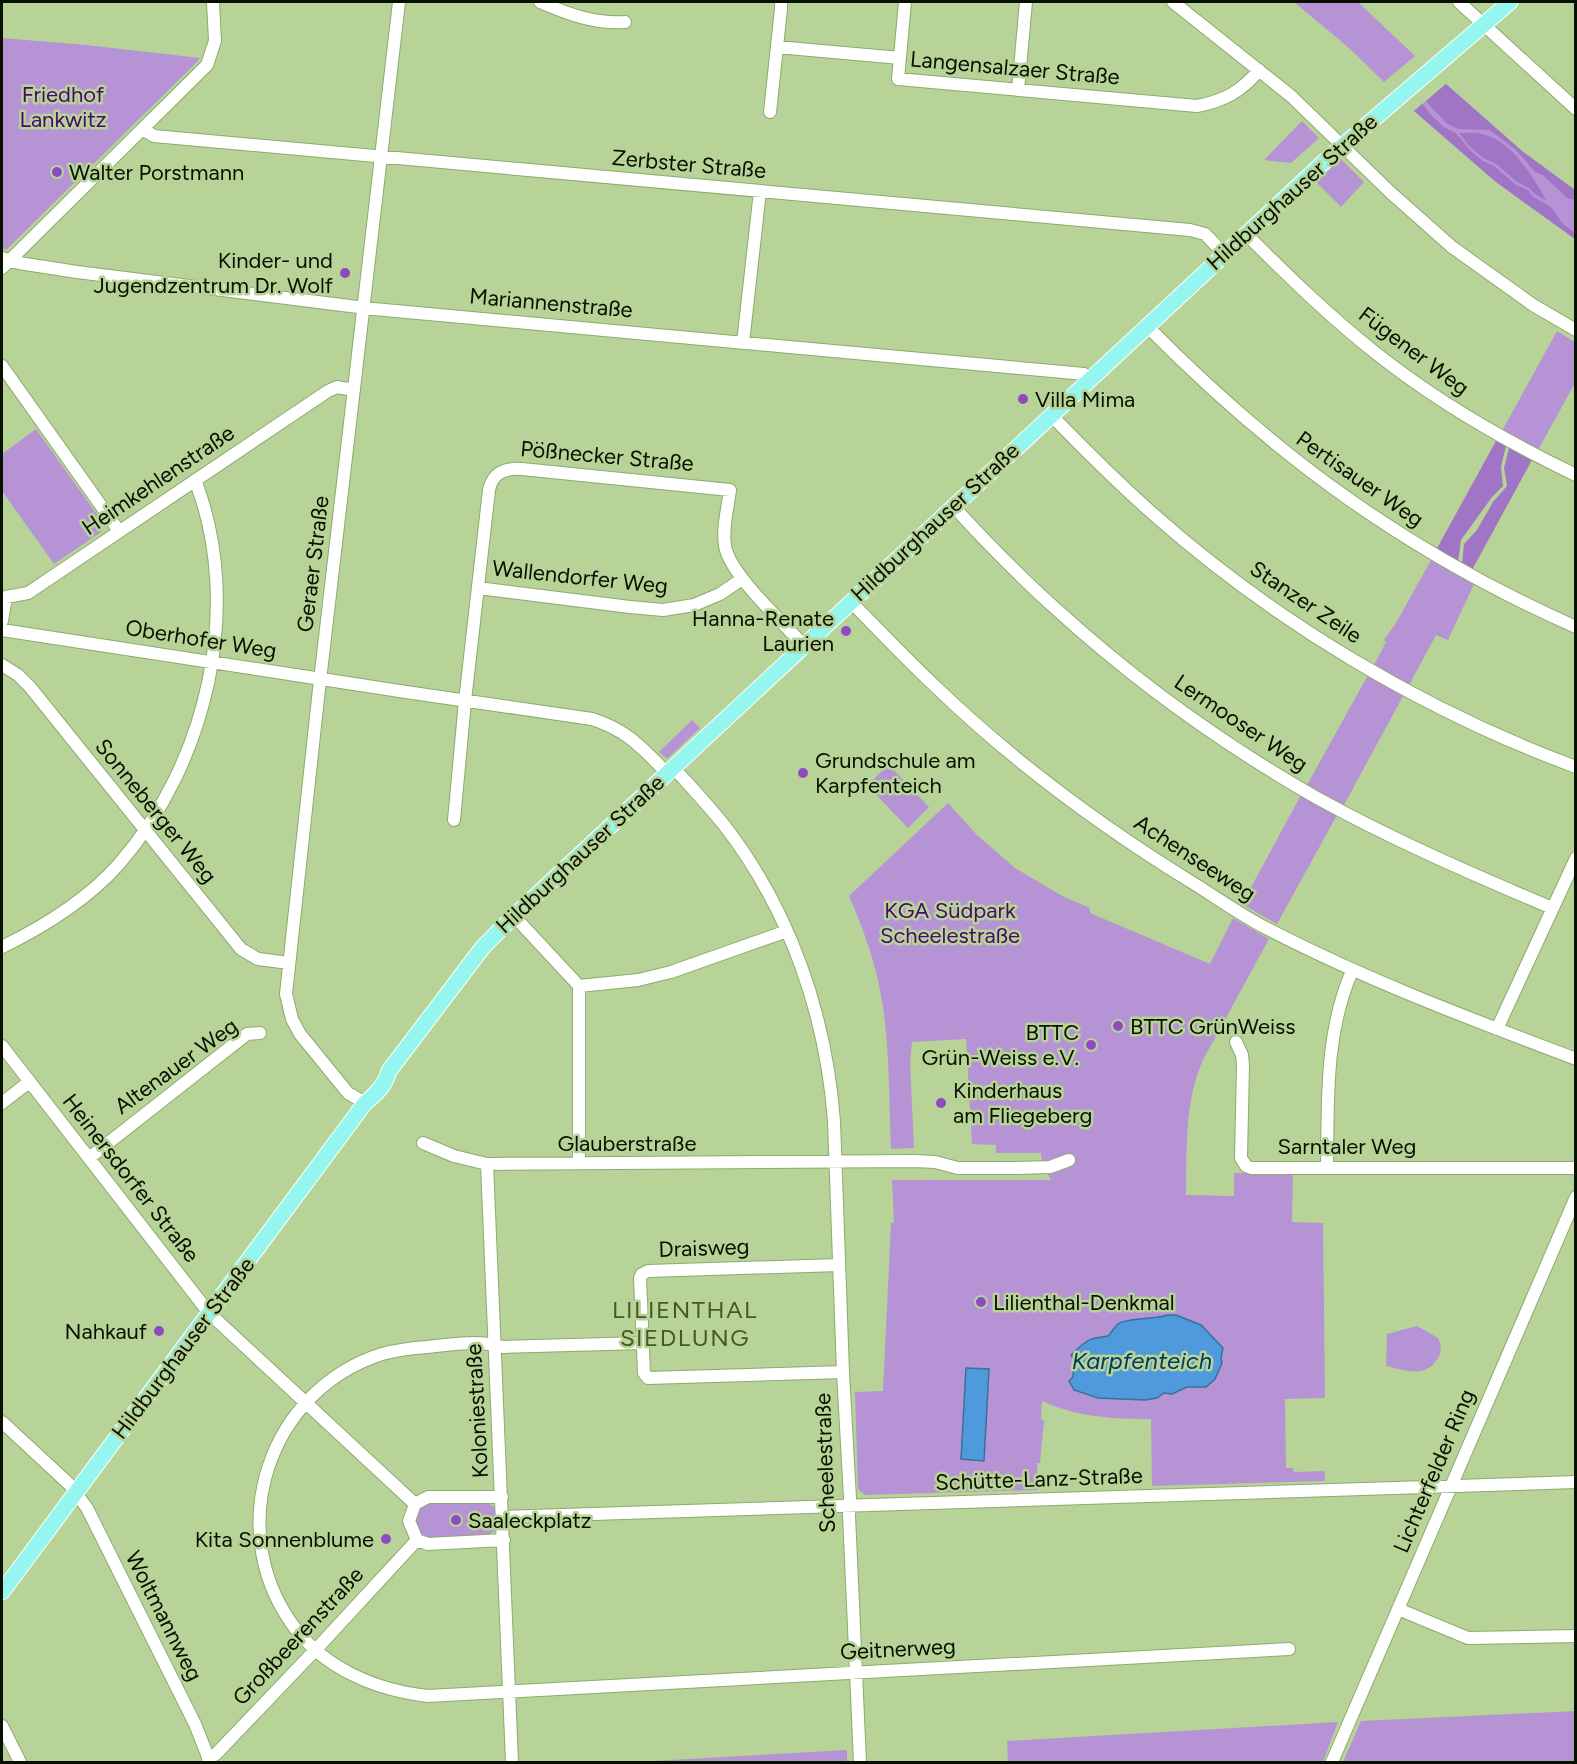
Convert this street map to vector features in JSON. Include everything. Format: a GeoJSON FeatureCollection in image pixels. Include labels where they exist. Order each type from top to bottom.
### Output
{"type":"FeatureCollection","features":[{"type":"Feature","properties":{"kind":"main road","name":"Hildburghauser Straße"},"geometry":{"type":"LineString","coordinates":[[2,1592],[364,1103],[378,1092],[386,1081],[389,1071],[483,947],[850,601],[1341,146],[1510,2]]}},
{"type":"Feature","properties":{"kind":"street"},"geometry":{"type":"LineString","coordinates":[[4,263],[202,72],[211,59],[215,41],[213,2]]}},
{"type":"Feature","properties":{"kind":"street","name":"Geraer Straße"},"geometry":{"type":"LineString","coordinates":[[364,1103],[348,1093],[300,1034],[292,1018],[286,994],[399,2]]}},
{"type":"Feature","properties":{"kind":"street"},"geometry":{"type":"LineString","coordinates":[[540,2],[589,20],[607,23],[625,22]]}},
{"type":"Feature","properties":{"kind":"street"},"geometry":{"type":"LineString","coordinates":[[770,112],[781,2]]}},
{"type":"Feature","properties":{"kind":"street"},"geometry":{"type":"LineString","coordinates":[[900,58],[905,2]]}},
{"type":"Feature","properties":{"kind":"street"},"geometry":{"type":"LineString","coordinates":[[1018,90],[1026,2]]}},
{"type":"Feature","properties":{"kind":"street"},"geometry":{"type":"LineString","coordinates":[[1173,2],[1298,103],[1389,192],[1452,247],[1533,305],[1575,330]]}},
{"type":"Feature","properties":{"kind":"street"},"geometry":{"type":"LineString","coordinates":[[1459,2],[1575,109]]}},
{"type":"Feature","properties":{"kind":"street","name":"Langensalzaer Straße"},"geometry":{"type":"LineString","coordinates":[[777,47],[900,58],[898,79],[1197,106],[1234,94],[1259,70]]}},
{"type":"Feature","properties":{"kind":"street","name":"Zerbster Straße"},"geometry":{"type":"LineString","coordinates":[[144,130],[154,136],[1190,230],[1204,234],[1224,254]]}},
{"type":"Feature","properties":{"kind":"street"},"geometry":{"type":"LineString","coordinates":[[743,343],[760,192]]}},
{"type":"Feature","properties":{"kind":"street","name":"Fügener Weg"},"geometry":{"type":"LineString","coordinates":[[1246,234],[1323,308],[1401,372],[1477,424],[1575,475]]}},
{"type":"Feature","properties":{"kind":"street","name":"Mariannenstraße"},"geometry":{"type":"LineString","coordinates":[[4,263],[363,308],[1084,374],[1089,379]]}},
{"type":"Feature","properties":{"kind":"street","name":"Pertisauer Weg"},"geometry":{"type":"LineString","coordinates":[[1147,326],[1209,387],[1253,426],[1363,511],[1483,583],[1575,627]]}},
{"type":"Feature","properties":{"kind":"street"},"geometry":{"type":"LineString","coordinates":[[2,366],[119,531]]}},
{"type":"Feature","properties":{"kind":"street","name":"Heimkehlenstraße"},"geometry":{"type":"LineString","coordinates":[[2,621],[4,595],[28,593],[328,391],[337,387],[354,390]]}},
{"type":"Feature","properties":{"kind":"street","name":"Stanzer Zeile"},"geometry":{"type":"LineString","coordinates":[[1051,415],[1154,515],[1255,595],[1311,633],[1390,681],[1449,712],[1526,748],[1575,767]]}},
{"type":"Feature","properties":{"kind":"street","name":"Pößnecker Straße"},"geometry":{"type":"LineString","coordinates":[[465,701],[490,483],[497,474],[505,469],[730,490],[725,546],[732,564],[742,579]]}},
{"type":"Feature","properties":{"kind":"street"},"geometry":{"type":"LineString","coordinates":[[2,947],[35,931],[80,901],[119,864],[145,831],[179,774],[201,712],[212,662],[217,609],[210,526],[195,480]]}},
{"type":"Feature","properties":{"kind":"street","name":"Lermooser Weg"},"geometry":{"type":"LineString","coordinates":[[953,506],[1029,585],[1074,625],[1160,695],[1225,740],[1318,798],[1372,826],[1436,858],[1552,908]]}},
{"type":"Feature","properties":{"kind":"street"},"geometry":{"type":"LineString","coordinates":[[742,579],[803,645]]}},
{"type":"Feature","properties":{"kind":"street","name":"Wallendorfer Weg"},"geometry":{"type":"LineString","coordinates":[[478,588],[630,608],[663,609],[694,605],[720,594],[742,579]]}},
{"type":"Feature","properties":{"kind":"street","name":"Achenseeweg"},"geometry":{"type":"LineString","coordinates":[[850,601],[938,689],[1010,752],[1089,814],[1161,864],[1256,922],[1352,971],[1420,1000],[1575,1059]]}},
{"type":"Feature","properties":{"kind":"street","name":"Oberhofer Weg"},"geometry":{"type":"LineString","coordinates":[[2,630],[592,719],[603,722],[631,738],[670,770]]}},
{"type":"Feature","properties":{"kind":"street","name":"Sonneberger Weg"},"geometry":{"type":"LineString","coordinates":[[2,665],[18,675],[30,687],[241,949],[258,959],[289,963]]}},
{"type":"Feature","properties":{"kind":"street"},"geometry":{"type":"LineString","coordinates":[[454,820],[465,701]]}},
{"type":"Feature","properties":{"kind":"street","name":"Scheelestraße"},"geometry":{"type":"LineString","coordinates":[[670,770],[715,814],[752,865],[787,930],[807,980],[822,1035],[832,1094],[836,1162],[860,1762]]}},
{"type":"Feature","properties":{"kind":"street"},"geometry":{"type":"LineString","coordinates":[[1497,1029],[1575,858]]}},
{"type":"Feature","properties":{"kind":"street"},"geometry":{"type":"LineString","coordinates":[[514,916],[579,986],[579,1163]]}},
{"type":"Feature","properties":{"kind":"street"},"geometry":{"type":"LineString","coordinates":[[579,986],[638,980],[671,972],[787,930]]}},
{"type":"Feature","properties":{"kind":"street"},"geometry":{"type":"LineString","coordinates":[[1327,1167],[1330,1052],[1340,1003],[1352,971]]}},
{"type":"Feature","properties":{"kind":"street","name":"Altenauer Weg"},"geometry":{"type":"LineString","coordinates":[[89,1158],[247,1034],[260,1033]]}},
{"type":"Feature","properties":{"kind":"street","name":"Sarntaler Weg"},"geometry":{"type":"LineString","coordinates":[[1236,1042],[1243,1065],[1241,1153],[1243,1162],[1251,1168],[1575,1168]]}},
{"type":"Feature","properties":{"kind":"street","name":"Heinersdorfer Straße"},"geometry":{"type":"LineString","coordinates":[[2,1046],[209,1313],[415,1504]]}},
{"type":"Feature","properties":{"kind":"street"},"geometry":{"type":"LineString","coordinates":[[2,1103],[29,1082]]}},
{"type":"Feature","properties":{"kind":"street","name":"Glauberstraße"},"geometry":{"type":"LineString","coordinates":[[423,1143],[454,1156],[487,1164],[836,1162]]}},
{"type":"Feature","properties":{"kind":"street"},"geometry":{"type":"LineString","coordinates":[[836,1162],[935,1162],[958,1168],[1014,1168],[1050,1167],[1069,1160]]}},
{"type":"Feature","properties":{"kind":"street","name":"Koloniestraße"},"geometry":{"type":"LineString","coordinates":[[487,1164],[512,1762]]}},
{"type":"Feature","properties":{"kind":"street","name":"Lichterfelder Ring"},"geometry":{"type":"LineString","coordinates":[[1332,1762],[1575,1197]]}},
{"type":"Feature","properties":{"kind":"street","name":"Draisweg"},"geometry":{"type":"LineString","coordinates":[[642,1343],[640,1278],[648,1271],[839,1265]]}},
{"type":"Feature","properties":{"kind":"street","name":"Geitnerweg"},"geometry":{"type":"LineString","coordinates":[[642,1343],[503,1347],[486,1343],[434,1346],[386,1353],[356,1365],[324,1385],[306,1402],[286,1428],[268,1465],[262,1491],[259,1524],[263,1558],[272,1585],[292,1624],[316,1650],[350,1674],[394,1690],[428,1696],[1289,1649]]}},
{"type":"Feature","properties":{"kind":"street"},"geometry":{"type":"LineString","coordinates":[[642,1343],[644,1373],[648,1378],[843,1372]]}},
{"type":"Feature","properties":{"kind":"street","name":"Woltmannweg"},"geometry":{"type":"LineString","coordinates":[[2,1422],[75,1491],[87,1509],[195,1724],[209,1761]]}},
{"type":"Feature","properties":{"kind":"street","name":"Schütte-Lanz-Straße"},"geometry":{"type":"LineString","coordinates":[[503,1517],[1575,1482]]}},
{"type":"Feature","properties":{"kind":"street"},"geometry":{"type":"LineString","coordinates":[[502,1497],[428,1497],[415,1504],[409,1521],[417,1540],[428,1544],[504,1540]]}},
{"type":"Feature","properties":{"kind":"street","name":"Großbeerenstraße"},"geometry":{"type":"LineString","coordinates":[[209,1761],[316,1650],[417,1540]]}},
{"type":"Feature","properties":{"kind":"street"},"geometry":{"type":"LineString","coordinates":[[1398,1609],[1468,1638],[1575,1636]]}},
{"type":"Feature","properties":{"kind":"street"},"geometry":{"type":"LineString","coordinates":[[2,1726],[20,1762]]}},
{"type":"Feature","properties":{"kind":"green space"},"geometry":{"type":"Polygon","coordinates":[[[1294,2],[1358,2],[1415,56],[1384,82],[1349,48],[1294,2]]]}},
{"type":"Feature","properties":{"kind":"green space","name":"Friedhof Lankwitz"},"geometry":{"type":"Polygon","coordinates":[[[2,38],[200,58],[6,250],[2,248],[2,38]]]}},
{"type":"Feature","properties":{"kind":"green space"},"geometry":{"type":"Polygon","coordinates":[[[1446,84],[1522,151],[1575,190],[1575,239],[1496,182],[1414,111],[1446,84]]]}},
{"type":"Feature","properties":{"kind":"green space"},"geometry":{"type":"Polygon","coordinates":[[[1302,121],[1319,138],[1291,163],[1264,160],[1302,121]]]}},
{"type":"Feature","properties":{"kind":"green space"},"geometry":{"type":"Polygon","coordinates":[[[1341,159],[1364,182],[1341,207],[1316,182],[1341,159]]]}},
{"type":"Feature","properties":{"kind":"green space"},"geometry":{"type":"Polygon","coordinates":[[[1557,331],[1575,342],[1575,383],[1538,450],[1502,431],[1557,331]]]}},
{"type":"Feature","properties":{"kind":"green space"},"geometry":{"type":"Polygon","coordinates":[[[36,429],[103,523],[101,532],[54,564],[2,491],[2,454],[36,429]]]}},
{"type":"Feature","properties":{"kind":"green space"},"geometry":{"type":"Polygon","coordinates":[[[1431,560],[1474,584],[1448,640],[1436,635],[1409,685],[1374,665],[1386,642],[1384,640],[1431,560]]]}},
{"type":"Feature","properties":{"kind":"green space"},"geometry":{"type":"Polygon","coordinates":[[[1368,675],[1403,696],[1344,805],[1307,785],[1368,675]]]}},
{"type":"Feature","properties":{"kind":"green space"},"geometry":{"type":"Polygon","coordinates":[[[692,720],[700,728],[668,758],[659,752],[692,720]]]}},
{"type":"Feature","properties":{"kind":"green space"},"geometry":{"type":"Polygon","coordinates":[[[889,765],[929,807],[908,828],[867,785],[889,765]]]}},
{"type":"Feature","properties":{"kind":"green space"},"geometry":{"type":"Polygon","coordinates":[[[1301,795],[1337,815],[1277,924],[1242,904],[1301,795]]]}},
{"type":"Feature","properties":{"kind":"green space","name":"KGA Südpark Scheelestraße"},"geometry":{"type":"Polygon","coordinates":[[[948,803],[977,835],[1015,868],[1062,896],[1090,908],[1090,913],[1210,964],[1233,918],[1269,939],[1204,1058],[1198,1074],[1188,1125],[1186,1195],[1234,1196],[1234,1173],[1293,1174],[1292,1222],[1323,1223],[1325,1398],[1285,1399],[1286,1468],[1293,1468],[1294,1472],[1325,1471],[1325,1481],[1152,1486],[1151,1419],[1081,1414],[1042,1401],[1041,1419],[1044,1420],[1040,1463],[1037,1463],[1038,1490],[865,1495],[858,1489],[855,1392],[883,1391],[891,1223],[894,1222],[892,1180],[1051,1180],[1042,1163],[1041,1153],[996,1153],[996,1145],[972,1144],[966,1039],[912,1042],[910,1062],[914,1148],[891,1149],[885,1019],[869,947],[849,896],[948,803]]]}},
{"type":"Feature","properties":{"kind":"green space"},"geometry":{"type":"Polygon","coordinates":[[[1417,1326],[1438,1338],[1441,1350],[1436,1361],[1426,1370],[1419,1371],[1406,1371],[1386,1366],[1387,1334],[1417,1326]]]}},
{"type":"Feature","properties":{"kind":"green space"},"geometry":{"type":"Polygon","coordinates":[[[445,1500],[484,1500],[498,1510],[499,1526],[484,1538],[428,1537],[416,1528],[418,1511],[427,1503],[445,1500]]]}},
{"type":"Feature","properties":{"kind":"green space"},"geometry":{"type":"Polygon","coordinates":[[[1575,1711],[1575,1762],[1343,1762],[1361,1721],[1575,1711]]]}},
{"type":"Feature","properties":{"kind":"green space"},"geometry":{"type":"Polygon","coordinates":[[[1338,1722],[1323,1762],[1008,1762],[1007,1741],[1338,1722]]]}},
{"type":"Feature","properties":{"kind":"green space"},"geometry":{"type":"Polygon","coordinates":[[[847,1750],[847,1762],[635,1762],[847,1750]]]}},
{"type":"Feature","properties":{"kind":"shaded area"},"geometry":{"type":"Polygon","coordinates":[[[1446,84],[1522,151],[1575,190],[1575,200],[1567,198],[1543,175],[1535,172],[1516,150],[1490,130],[1458,129],[1446,123],[1426,101],[1446,84]]]}},
{"type":"Feature","properties":{"kind":"shaded area"},"geometry":{"type":"Polygon","coordinates":[[[1422,104],[1444,127],[1456,133],[1483,161],[1494,166],[1516,185],[1528,190],[1533,197],[1551,207],[1563,224],[1575,233],[1575,239],[1496,182],[1414,111],[1422,104]]]}},
{"type":"Feature","properties":{"kind":"shaded area"},"geometry":{"type":"Polygon","coordinates":[[[1459,133],[1483,134],[1504,144],[1521,161],[1547,201],[1472,149],[1459,133]]]}},
{"type":"Feature","properties":{"kind":"shaded area"},"geometry":{"type":"Polygon","coordinates":[[[1496,441],[1506,446],[1501,467],[1503,486],[1492,497],[1461,540],[1458,562],[1436,550],[1496,441]]]}},
{"type":"Feature","properties":{"kind":"shaded area"},"geometry":{"type":"Polygon","coordinates":[[[1509,448],[1532,460],[1472,570],[1462,564],[1464,544],[1477,530],[1493,502],[1507,486],[1504,468],[1509,448]]]}},
{"type":"Feature","properties":{"kind":"water","name":"Karpfenteich"},"geometry":{"type":"Polygon","coordinates":[[[1176,1315],[1201,1325],[1223,1348],[1219,1370],[1215,1379],[1206,1387],[1187,1387],[1172,1394],[1164,1393],[1157,1398],[1145,1400],[1098,1398],[1074,1390],[1069,1381],[1073,1377],[1074,1360],[1071,1355],[1084,1343],[1091,1339],[1108,1336],[1122,1322],[1176,1315]]]}},
{"type":"Feature","properties":{"kind":"water"},"geometry":{"type":"Polygon","coordinates":[[[966,1368],[989,1369],[984,1461],[961,1459],[966,1368]]]}},
{"type":"Feature","properties":{"kind":"place","name":"Walter Porstmann"},"geometry":{"type":"Point","coordinates":[57,172]}},
{"type":"Feature","properties":{"kind":"place","name":"Kinder- und Jugendzentrum Dr. Wolf"},"geometry":{"type":"Point","coordinates":[345,273]}},
{"type":"Feature","properties":{"kind":"place","name":"Villa Mima"},"geometry":{"type":"Point","coordinates":[1023,399]}},
{"type":"Feature","properties":{"kind":"place","name":"Hanna-Renate Laurien"},"geometry":{"type":"Point","coordinates":[846,631]}},
{"type":"Feature","properties":{"kind":"place","name":"Grundschule am Karpfenteich"},"geometry":{"type":"Point","coordinates":[803,773]}},
{"type":"Feature","properties":{"kind":"place","name":"BTTC GrünWeiss"},"geometry":{"type":"Point","coordinates":[1118,1026]}},
{"type":"Feature","properties":{"kind":"place","name":"BTTC Grün-Weiss e.V."},"geometry":{"type":"Point","coordinates":[1091,1045]}},
{"type":"Feature","properties":{"kind":"place","name":"Kinderhaus am Fliegeberg"},"geometry":{"type":"Point","coordinates":[941,1103]}},
{"type":"Feature","properties":{"kind":"place","name":"Lilienthal-Denkmal"},"geometry":{"type":"Point","coordinates":[981,1302]}},
{"type":"Feature","properties":{"kind":"place","name":"Nahkauf"},"geometry":{"type":"Point","coordinates":[159,1331]}},
{"type":"Feature","properties":{"kind":"place","name":"Saaleckplatz"},"geometry":{"type":"Point","coordinates":[456,1520]}},
{"type":"Feature","properties":{"kind":"place","name":"Kita Sonnenblume"},"geometry":{"type":"Point","coordinates":[386,1539]}},
{"type":"Feature","properties":{"kind":"district","name":"LILIENTHAL SIEDLUNG"},"geometry":{"type":"Point","coordinates":[685,1323]}}]}
